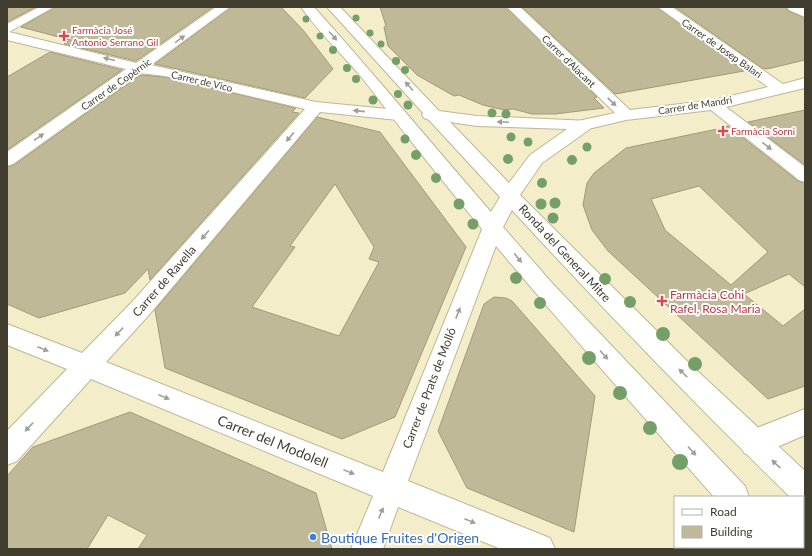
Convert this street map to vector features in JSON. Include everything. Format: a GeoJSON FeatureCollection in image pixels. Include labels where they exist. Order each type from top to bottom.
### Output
{"type":"FeatureCollection","features":[{"type":"Feature","properties":{"kind":"street"},"geometry":{"type":"LineString","coordinates":[[7,29],[48,7]]}},
{"type":"Feature","properties":{"kind":"street","name":"Carrer de Copèrnic"},"geometry":{"type":"LineString","coordinates":[[7,160],[224,7]]}},
{"type":"Feature","properties":{"kind":"street"},"geometry":{"type":"LineString","coordinates":[[306,7],[374,84],[398,115],[544,289],[733,496]]}},
{"type":"Feature","properties":{"kind":"street","name":"Ronda del General Mitre"},"geometry":{"type":"LineString","coordinates":[[333,7],[593,284],[754,443],[805,490]]}},
{"type":"Feature","properties":{"kind":"street","name":"Carrer d'Alacant"},"geometry":{"type":"LineString","coordinates":[[513,7],[626,115]]}},
{"type":"Feature","properties":{"kind":"street","name":"Carrer de Josep Balari"},"geometry":{"type":"LineString","coordinates":[[664,7],[780,88]]}},
{"type":"Feature","properties":{"kind":"street"},"geometry":{"type":"LineString","coordinates":[[793,7],[805,13]]}},
{"type":"Feature","properties":{"kind":"street","name":"Carrer de Vico"},"geometry":{"type":"LineString","coordinates":[[7,36],[114,60],[138,68],[165,72],[316,107],[398,115],[435,115],[478,121],[584,125]]}},
{"type":"Feature","properties":{"kind":"street","name":"Carrer de Mandri"},"geometry":{"type":"LineString","coordinates":[[584,125],[626,115],[714,105],[805,83]]}},
{"type":"Feature","properties":{"kind":"street"},"geometry":{"type":"LineString","coordinates":[[714,105],[805,176]]}},
{"type":"Feature","properties":{"kind":"street","name":"Carrer de Ravella"},"geometry":{"type":"LineString","coordinates":[[7,451],[140,309],[316,107]]}},
{"type":"Feature","properties":{"kind":"street"},"geometry":{"type":"LineString","coordinates":[[532,123],[549,136],[549,150]]}},
{"type":"Feature","properties":{"kind":"street","name":"Carrer de Prats de Molló"},"geometry":{"type":"LineString","coordinates":[[367,549],[476,268],[510,195],[536,159],[584,125]]}},
{"type":"Feature","properties":{"kind":"street","name":"Carrer del Modolell"},"geometry":{"type":"LineString","coordinates":[[7,334],[539,549]]}},
{"type":"Feature","properties":{"kind":"street"},"geometry":{"type":"LineString","coordinates":[[754,443],[805,422]]}},
{"type":"Feature","properties":{"kind":"building"},"geometry":{"type":"Polygon","coordinates":[[[7,7],[36,7],[7,22],[7,7]]]}},
{"type":"Feature","properties":{"kind":"building"},"geometry":{"type":"Polygon","coordinates":[[[55,7],[213,7],[136,61],[64,44],[70,40],[21,27],[55,7]]]}},
{"type":"Feature","properties":{"kind":"building"},"geometry":{"type":"Polygon","coordinates":[[[231,7],[281,7],[303,30],[333,69],[305,98],[155,64],[231,7]]]}},
{"type":"Feature","properties":{"kind":"building"},"geometry":{"type":"Polygon","coordinates":[[[380,7],[506,7],[597,97],[594,98],[604,108],[555,114],[532,114],[513,109],[504,110],[483,105],[459,95],[454,96],[417,75],[388,46],[384,27],[386,26],[380,7]]]}},
{"type":"Feature","properties":{"kind":"building"},"geometry":{"type":"Polygon","coordinates":[[[522,7],[657,7],[744,71],[615,94],[522,7]]]}},
{"type":"Feature","properties":{"kind":"building"},"geometry":{"type":"Polygon","coordinates":[[[675,7],[786,7],[788,11],[805,18],[805,60],[767,69],[762,68],[675,7]]]}},
{"type":"Feature","properties":{"kind":"building"},"geometry":{"type":"Polygon","coordinates":[[[50,52],[122,70],[7,150],[7,77],[50,52]]]}},
{"type":"Feature","properties":{"kind":"building"},"geometry":{"type":"Polygon","coordinates":[[[140,75],[165,77],[296,108],[292,112],[299,113],[150,280],[148,269],[125,293],[39,318],[7,304],[7,167],[14,165],[140,75]]]}},
{"type":"Feature","properties":{"kind":"building"},"geometry":{"type":"Polygon","coordinates":[[[805,110],[805,165],[748,122],[805,110]]]}},
{"type":"Feature","properties":{"kind":"building"},"geometry":{"type":"Polygon","coordinates":[[[317,117],[380,132],[466,247],[395,417],[342,439],[165,368],[155,310],[317,117]],[[335,184],[290,246],[295,247],[252,307],[339,336],[379,262],[369,259],[374,247],[335,184]]]}},
{"type":"Feature","properties":{"kind":"building"},"geometry":{"type":"Polygon","coordinates":[[[728,126],[798,181],[805,183],[805,287],[789,274],[744,294],[783,326],[805,309],[805,386],[768,399],[608,251],[592,230],[583,205],[587,183],[594,173],[626,148],[722,128],[721,127],[728,126]],[[699,186],[651,199],[665,230],[731,285],[768,252],[699,186]]]}},
{"type":"Feature","properties":{"kind":"building"},"geometry":{"type":"Polygon","coordinates":[[[494,297],[506,298],[512,301],[595,396],[574,532],[467,488],[438,431],[484,304],[494,297]]]}},
{"type":"Feature","properties":{"kind":"building"},"geometry":{"type":"Polygon","coordinates":[[[130,412],[316,493],[332,549],[138,549],[147,535],[108,515],[87,549],[7,549],[7,476],[33,447],[130,412]]]}},
{"type":"Feature","properties":{"kind":"place","name":"Farmàcia José Antonio Serrano Gil"},"geometry":{"type":"Point","coordinates":[64,36]}},
{"type":"Feature","properties":{"kind":"place","name":"Farmàcia Sorni"},"geometry":{"type":"Point","coordinates":[723,131]}},
{"type":"Feature","properties":{"kind":"place","name":"Farmàcia Cohi Rafel, Rosa Maria"},"geometry":{"type":"Point","coordinates":[662,301]}},
{"type":"Feature","properties":{"kind":"place","name":"Boutique Fruites d'Origen"},"geometry":{"type":"Point","coordinates":[313,537]}}]}
